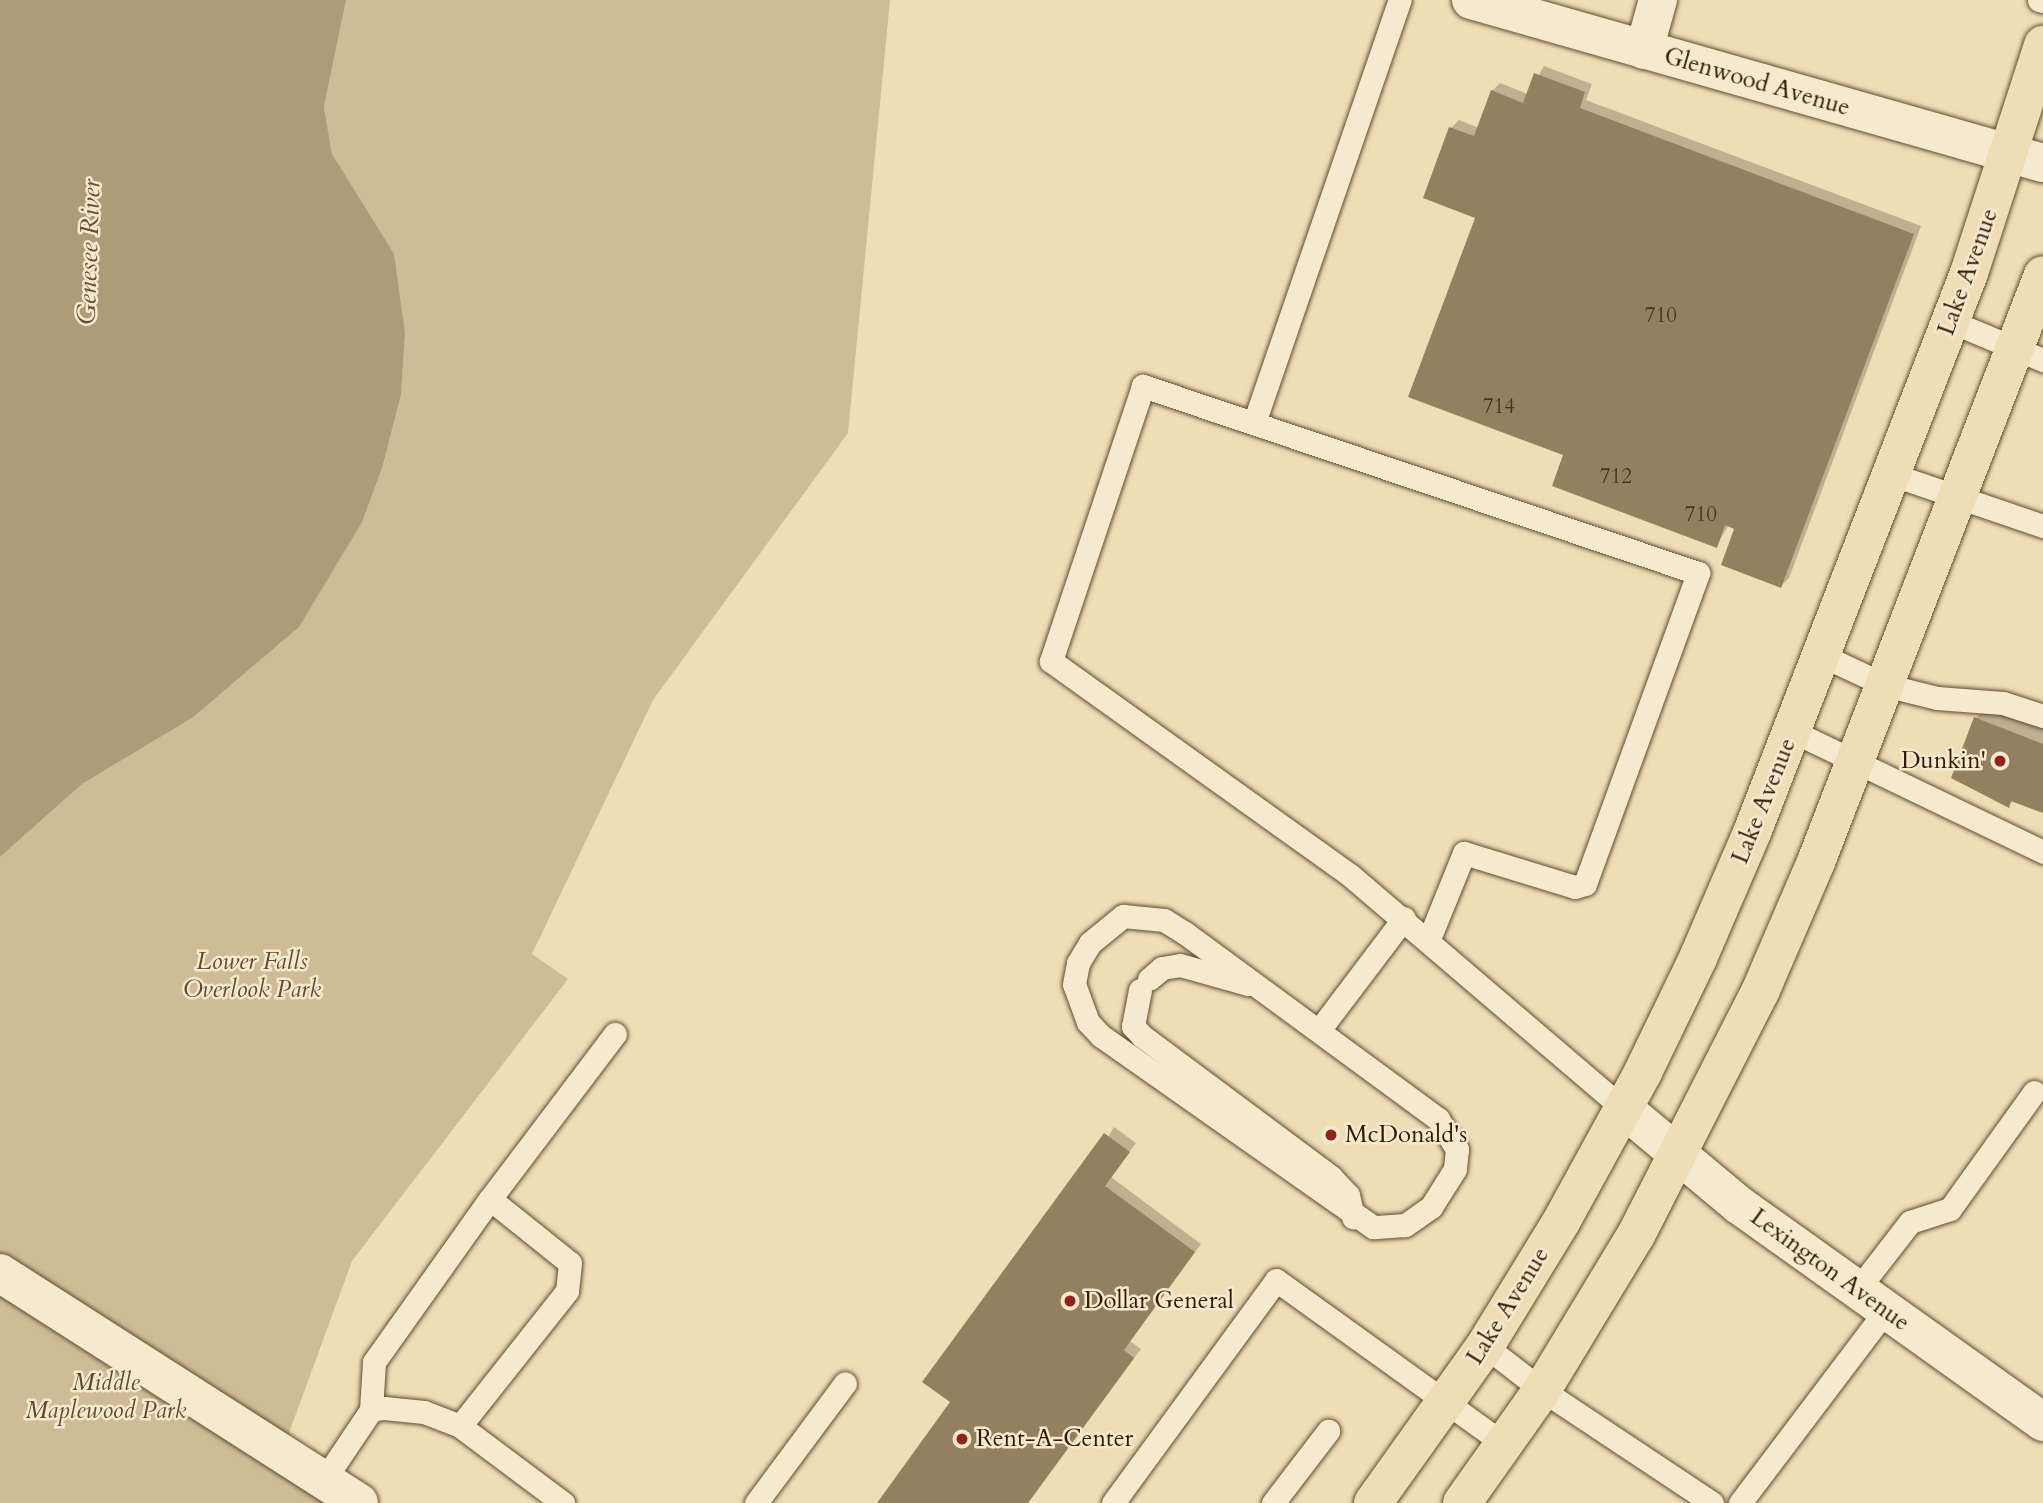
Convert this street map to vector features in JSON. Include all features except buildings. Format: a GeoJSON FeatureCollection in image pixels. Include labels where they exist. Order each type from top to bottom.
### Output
{"type":"FeatureCollection","features":[{"type":"Feature","properties":{"kind":"main road","name":"Glenwood Avenue"},"geometry":{"type":"LineString","coordinates":[[1471,0],[2027,159]]}},
{"type":"Feature","properties":{"kind":"main road"},"geometry":{"type":"LineString","coordinates":[[1644,50],[1658,0]]}},
{"type":"Feature","properties":{"kind":"main road","name":"Lake Avenue"},"geometry":{"type":"LineString","coordinates":[[1373,1503],[1485,1346],[1624,1110],[1713,926],[1950,321],[2027,159],[2043,44]]}},
{"type":"Feature","properties":{"kind":"main road"},"geometry":{"type":"LineString","coordinates":[[1462,1503],[1542,1390],[1678,1157],[1760,992],[1855,762],[1957,498],[2029,354],[2043,275]]}},
{"type":"Feature","properties":{"kind":"main road","name":"Lexington Avenue"},"geometry":{"type":"LineString","coordinates":[[1624,1110],[1678,1157],[2043,1422]]}},
{"type":"Feature","properties":{"kind":"main road"},"geometry":{"type":"LineString","coordinates":[[0,1273],[359,1503]]}},
{"type":"Feature","properties":{"kind":"lane"},"geometry":{"type":"LineString","coordinates":[[1254,423],[1400,0]]}},
{"type":"Feature","properties":{"kind":"lane"},"geometry":{"type":"LineString","coordinates":[[1950,321],[2029,354]]}},
{"type":"Feature","properties":{"kind":"lane"},"geometry":{"type":"LineString","coordinates":[[1429,939],[1464,853],[1575,887],[1585,884],[1699,573],[1143,386],[1051,661],[1266,813],[1404,918],[1624,1110]]}},
{"type":"Feature","properties":{"kind":"lane"},"geometry":{"type":"LineString","coordinates":[[1891,474],[2043,526]]}},
{"type":"Feature","properties":{"kind":"lane"},"geometry":{"type":"LineString","coordinates":[[1821,655],[1885,685],[1937,698],[2003,703],[2043,716]]}},
{"type":"Feature","properties":{"kind":"lane"},"geometry":{"type":"LineString","coordinates":[[1792,730],[2043,852]]}},
{"type":"Feature","properties":{"kind":"lane"},"geometry":{"type":"LineString","coordinates":[[1123,916],[1164,920],[1320,1029],[1438,1119],[1457,1149],[1448,1184],[1418,1220],[1389,1229],[1353,1217],[1101,1036],[1078,1003],[1074,984],[1078,963],[1103,928],[1123,916]]}},
{"type":"Feature","properties":{"kind":"lane"},"geometry":{"type":"LineString","coordinates":[[1320,1029],[1404,918]]}},
{"type":"Feature","properties":{"kind":"lane"},"geometry":{"type":"LineString","coordinates":[[1258,985],[1233,983],[1180,965],[1162,968],[1145,985],[1133,1026],[1142,1036],[1332,1177],[1348,1195],[1353,1217]]}},
{"type":"Feature","properties":{"kind":"lane"},"geometry":{"type":"LineString","coordinates":[[324,1480],[371,1409],[374,1362],[490,1199],[615,1034]]}},
{"type":"Feature","properties":{"kind":"lane"},"geometry":{"type":"LineString","coordinates":[[1740,1503],[1872,1300],[1910,1222],[1950,1209],[2034,1092]]}},
{"type":"Feature","properties":{"kind":"lane"},"geometry":{"type":"LineString","coordinates":[[460,1426],[567,1291],[570,1263],[490,1199]]}},
{"type":"Feature","properties":{"kind":"lane"},"geometry":{"type":"LineString","coordinates":[[1113,1503],[1276,1280],[1504,1444]]}},
{"type":"Feature","properties":{"kind":"lane"},"geometry":{"type":"LineString","coordinates":[[1485,1346],[1542,1390],[1712,1503]]}},
{"type":"Feature","properties":{"kind":"lane"},"geometry":{"type":"LineString","coordinates":[[756,1503],[845,1383]]}},
{"type":"Feature","properties":{"kind":"lane"},"geometry":{"type":"LineString","coordinates":[[371,1409],[424,1412],[460,1426],[563,1503]]}},
{"type":"Feature","properties":{"kind":"lane"},"geometry":{"type":"LineString","coordinates":[[1273,1503],[1328,1431]]}},
{"type":"Feature","properties":{"kind":"green space","name":"Lower Falls Overlook Park"},"geometry":{"type":"Polygon","coordinates":[[[346,0],[890,0],[848,433],[653,700],[532,954],[568,979],[352,1261],[282,1452],[355,1503],[0,1503],[0,857],[82,784],[192,718],[383,465],[401,395],[405,333],[357,197],[332,154],[324,107],[346,0]]]}},
{"type":"Feature","properties":{"kind":"water","name":"Genesee River"},"geometry":{"type":"Polygon","coordinates":[[[0,0],[346,0],[324,107],[332,154],[394,254],[405,333],[401,395],[383,465],[362,522],[299,627],[192,718],[82,784],[0,857],[0,0]]]}},
{"type":"Feature","properties":{"kind":"place","name":"Dunkin'"},"geometry":{"type":"Point","coordinates":[2000,761]}},
{"type":"Feature","properties":{"kind":"place","name":"McDonald's"},"geometry":{"type":"Point","coordinates":[1331,1135]}},
{"type":"Feature","properties":{"kind":"place","name":"Dollar General"},"geometry":{"type":"Point","coordinates":[1070,1301]}},
{"type":"Feature","properties":{"kind":"place","name":"Rent-A-Center"},"geometry":{"type":"Point","coordinates":[962,1439]}},
{"type":"Feature","properties":{"kind":"park label","name":"Middle Maplewood Park"},"geometry":{"type":"Point","coordinates":[106,1397]}}]}
